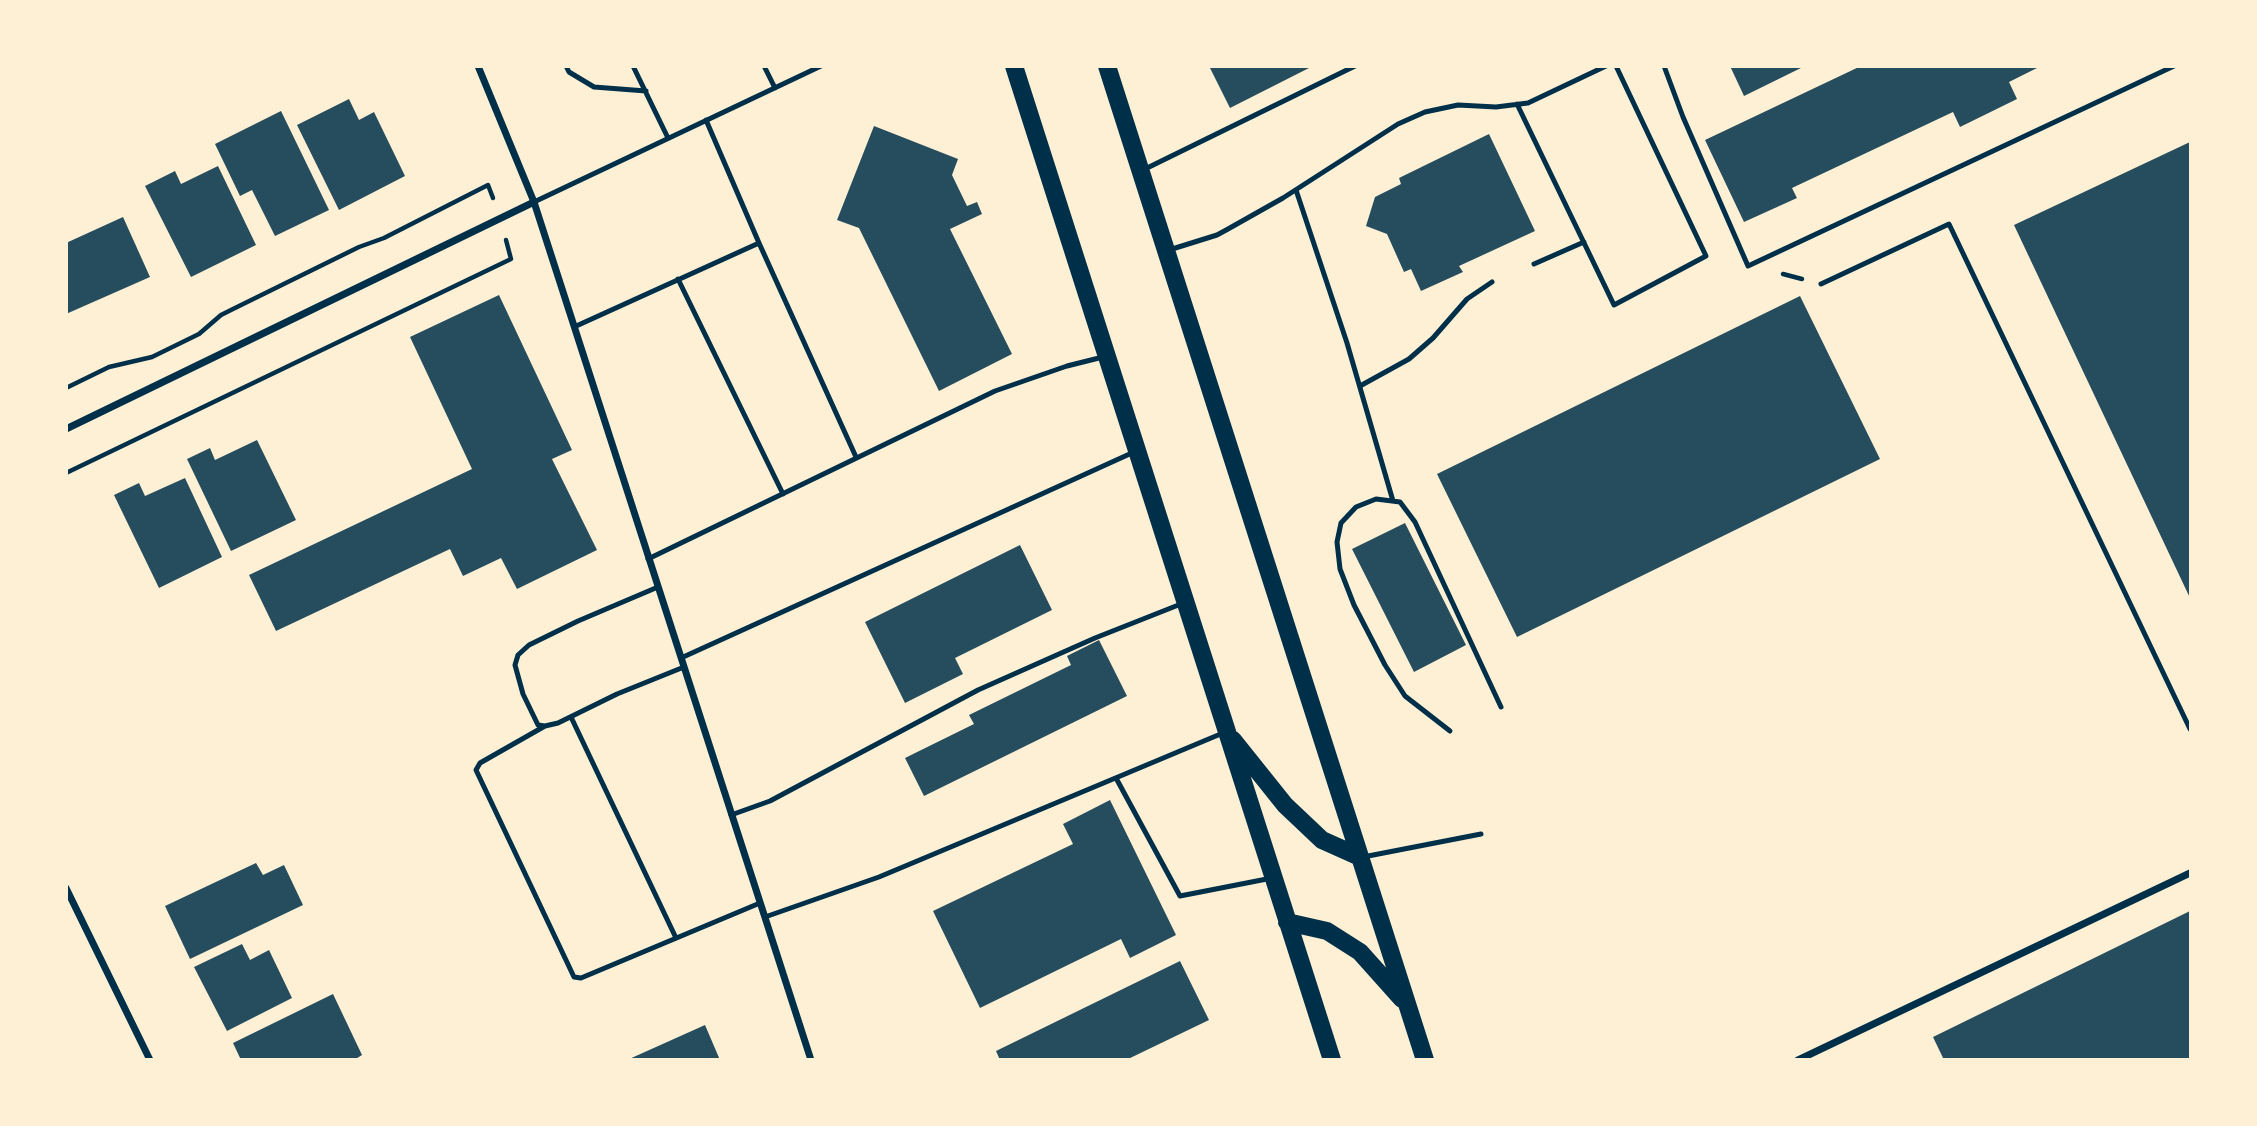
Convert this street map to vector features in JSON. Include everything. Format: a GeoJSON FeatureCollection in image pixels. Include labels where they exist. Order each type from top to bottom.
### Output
{"type":"FeatureCollection","features":[{"type":"Feature","properties":{"kind":"main road"},"geometry":{"type":"LineString","coordinates":[[1014,66],[1332,1059]]}},
{"type":"Feature","properties":{"kind":"main road"},"geometry":{"type":"LineString","coordinates":[[1107,66],[1425,1059]]}},
{"type":"Feature","properties":{"kind":"main road"},"geometry":{"type":"LineString","coordinates":[[1226,732],[1286,805],[1322,839],[1360,857]]}},
{"type":"Feature","properties":{"kind":"main road"},"geometry":{"type":"LineString","coordinates":[[1287,922],[1327,931],[1360,951],[1407,1004]]}},
{"type":"Feature","properties":{"kind":"street"},"geometry":{"type":"LineString","coordinates":[[478,66],[534,202],[811,1059]]}},
{"type":"Feature","properties":{"kind":"street"},"geometry":{"type":"LineString","coordinates":[[66,429],[534,202]]}},
{"type":"Feature","properties":{"kind":"street"},"geometry":{"type":"LineString","coordinates":[[1798,1059],[2190,873]]}},
{"type":"Feature","properties":{"kind":"street"},"geometry":{"type":"LineString","coordinates":[[66,888],[149,1059]]}},
{"type":"Feature","properties":{"kind":"lane"},"geometry":{"type":"LineString","coordinates":[[566,66],[569,72],[594,87],[646,91]]}},
{"type":"Feature","properties":{"kind":"lane"},"geometry":{"type":"LineString","coordinates":[[633,66],[668,138]]}},
{"type":"Feature","properties":{"kind":"lane"},"geometry":{"type":"LineString","coordinates":[[764,66],[775,88]]}},
{"type":"Feature","properties":{"kind":"lane"},"geometry":{"type":"LineString","coordinates":[[534,202],[821,66]]}},
{"type":"Feature","properties":{"kind":"lane"},"geometry":{"type":"LineString","coordinates":[[1140,171],[1354,66]]}},
{"type":"Feature","properties":{"kind":"lane"},"geometry":{"type":"LineString","coordinates":[[1166,251],[1217,235],[1296,190],[1398,124],[1424,112],[1458,105],[1496,107],[1528,103],[1606,66]]}},
{"type":"Feature","properties":{"kind":"lane"},"geometry":{"type":"LineString","coordinates":[[1517,104],[1614,305],[1706,256],[1616,66]]}},
{"type":"Feature","properties":{"kind":"lane"},"geometry":{"type":"LineString","coordinates":[[1664,66],[1683,117],[1748,266],[2174,66]]}},
{"type":"Feature","properties":{"kind":"lane"},"geometry":{"type":"LineString","coordinates":[[706,120],[856,457]]}},
{"type":"Feature","properties":{"kind":"lane"},"geometry":{"type":"LineString","coordinates":[[1296,190],[1360,386],[1393,500]]}},
{"type":"Feature","properties":{"kind":"lane"},"geometry":{"type":"LineString","coordinates":[[1821,284],[1949,224],[2190,729]]}},
{"type":"Feature","properties":{"kind":"lane"},"geometry":{"type":"LineString","coordinates":[[1534,264],[1584,242]]}},
{"type":"Feature","properties":{"kind":"lane"},"geometry":{"type":"LineString","coordinates":[[574,327],[759,243]]}},
{"type":"Feature","properties":{"kind":"lane"},"geometry":{"type":"LineString","coordinates":[[678,279],[783,494]]}},
{"type":"Feature","properties":{"kind":"lane"},"geometry":{"type":"LineString","coordinates":[[1360,386],[1409,359],[1433,338],[1467,299],[1492,282]]}},
{"type":"Feature","properties":{"kind":"lane"},"geometry":{"type":"LineString","coordinates":[[648,559],[995,391],[1067,366],[1106,356]]}},
{"type":"Feature","properties":{"kind":"lane"},"geometry":{"type":"LineString","coordinates":[[681,658],[1137,451]]}},
{"type":"Feature","properties":{"kind":"lane"},"geometry":{"type":"LineString","coordinates":[[1450,731],[1405,696],[1385,665],[1354,604],[1340,569],[1337,542],[1341,523],[1356,507],[1376,499],[1393,500],[1400,502],[1415,522],[1501,706]]}},
{"type":"Feature","properties":{"kind":"lane"},"geometry":{"type":"LineString","coordinates":[[545,726],[538,725],[523,694],[515,665],[518,655],[529,645],[578,621],[658,587]]}},
{"type":"Feature","properties":{"kind":"lane"},"geometry":{"type":"LineString","coordinates":[[731,815],[770,801],[978,690],[1185,602]]}},
{"type":"Feature","properties":{"kind":"lane"},"geometry":{"type":"LineString","coordinates":[[684,667],[617,694],[558,723],[545,726],[480,763],[476,770],[574,977],[581,978],[760,903]]}},
{"type":"Feature","properties":{"kind":"lane"},"geometry":{"type":"LineString","coordinates":[[571,717],[676,938]]}},
{"type":"Feature","properties":{"kind":"lane"},"geometry":{"type":"LineString","coordinates":[[765,916],[879,877],[1226,732]]}},
{"type":"Feature","properties":{"kind":"lane"},"geometry":{"type":"LineString","coordinates":[[1116,778],[1180,896],[1273,878]]}},
{"type":"Feature","properties":{"kind":"lane"},"geometry":{"type":"LineString","coordinates":[[1360,857],[1480,834]]}},
{"type":"Feature","properties":{"kind":"path"},"geometry":{"type":"LineString","coordinates":[[66,388],[121,363],[152,357],[199,334],[221,315],[359,247],[384,238],[488,185]]}},
{"type":"Feature","properties":{"kind":"path"},"geometry":{"type":"LineString","coordinates":[[66,473],[511,259]]}},
{"type":"Feature","properties":{"kind":"building"},"geometry":{"type":"Polygon","coordinates":[[[1209,66],[1313,66],[1230,108],[1209,66]]]}},
{"type":"Feature","properties":{"kind":"building"},"geometry":{"type":"Polygon","coordinates":[[[1730,66],[1805,66],[1744,96],[1730,66]]]}},
{"type":"Feature","properties":{"kind":"building"},"geometry":{"type":"Polygon","coordinates":[[[1861,66],[2041,66],[2009,82],[2017,99],[1960,127],[1953,112],[1792,188],[1797,198],[1744,222],[1705,140],[1861,66]]]}},
{"type":"Feature","properties":{"kind":"building"},"geometry":{"type":"Polygon","coordinates":[[[349,99],[359,120],[374,112],[405,176],[339,210],[297,125],[349,99]]]}},
{"type":"Feature","properties":{"kind":"building"},"geometry":{"type":"Polygon","coordinates":[[[281,111],[329,210],[275,236],[252,190],[240,196],[215,144],[281,111]]]}},
{"type":"Feature","properties":{"kind":"building"},"geometry":{"type":"Polygon","coordinates":[[[874,126],[958,159],[952,175],[967,206],[977,202],[982,214],[950,229],[1012,354],[939,391],[859,228],[837,220],[874,126]]]}},
{"type":"Feature","properties":{"kind":"building"},"geometry":{"type":"Polygon","coordinates":[[[1489,134],[1535,231],[1459,266],[1463,272],[1421,291],[1411,269],[1404,272],[1387,234],[1366,226],[1375,197],[1401,184],[1399,178],[1489,134]]]}},
{"type":"Feature","properties":{"kind":"building"},"geometry":{"type":"Polygon","coordinates":[[[2190,142],[2190,598],[2014,225],[2190,142]]]}},
{"type":"Feature","properties":{"kind":"building"},"geometry":{"type":"Polygon","coordinates":[[[218,166],[256,245],[191,277],[145,186],[175,171],[181,184],[218,166]]]}},
{"type":"Feature","properties":{"kind":"building"},"geometry":{"type":"Polygon","coordinates":[[[123,217],[150,277],[66,314],[66,243],[123,217]]]}},
{"type":"Feature","properties":{"kind":"building"},"geometry":{"type":"Polygon","coordinates":[[[499,295],[572,450],[552,459],[597,550],[517,589],[501,558],[463,576],[450,549],[276,631],[249,575],[472,469],[410,337],[499,295]]]}},
{"type":"Feature","properties":{"kind":"building"},"geometry":{"type":"Polygon","coordinates":[[[1800,296],[1880,459],[1517,637],[1437,474],[1800,296]]]}},
{"type":"Feature","properties":{"kind":"building"},"geometry":{"type":"Polygon","coordinates":[[[257,440],[296,520],[231,551],[187,459],[210,448],[215,460],[257,440]]]}},
{"type":"Feature","properties":{"kind":"building"},"geometry":{"type":"Polygon","coordinates":[[[185,478],[222,557],[159,588],[114,495],[139,483],[145,496],[185,478]]]}},
{"type":"Feature","properties":{"kind":"building"},"geometry":{"type":"Polygon","coordinates":[[[1405,523],[1466,645],[1414,672],[1352,549],[1405,523]]]}},
{"type":"Feature","properties":{"kind":"building"},"geometry":{"type":"Polygon","coordinates":[[[1020,545],[1052,610],[955,658],[963,674],[905,703],[865,622],[1020,545]]]}},
{"type":"Feature","properties":{"kind":"building"},"geometry":{"type":"Polygon","coordinates":[[[1099,640],[1127,696],[924,796],[905,758],[974,724],[969,715],[1071,665],[1067,656],[1099,640]]]}},
{"type":"Feature","properties":{"kind":"building"},"geometry":{"type":"Polygon","coordinates":[[[1110,800],[1176,935],[1130,958],[1121,939],[980,1008],[933,911],[1073,844],[1063,824],[1110,800]]]}},
{"type":"Feature","properties":{"kind":"building"},"geometry":{"type":"Polygon","coordinates":[[[256,863],[263,875],[284,865],[303,905],[190,959],[165,906],[256,863]]]}},
{"type":"Feature","properties":{"kind":"building"},"geometry":{"type":"Polygon","coordinates":[[[2190,911],[2190,1060],[1944,1060],[1933,1037],[2190,911]]]}},
{"type":"Feature","properties":{"kind":"building"},"geometry":{"type":"Polygon","coordinates":[[[242,944],[250,960],[269,950],[292,998],[227,1031],[194,967],[242,944]]]}},
{"type":"Feature","properties":{"kind":"building"},"geometry":{"type":"Polygon","coordinates":[[[1180,961],[1209,1020],[1126,1060],[1000,1060],[996,1051],[1180,961]]]}},
{"type":"Feature","properties":{"kind":"building"},"geometry":{"type":"Polygon","coordinates":[[[333,994],[362,1055],[354,1060],[241,1060],[233,1043],[333,994]]]}},
{"type":"Feature","properties":{"kind":"building"},"geometry":{"type":"Polygon","coordinates":[[[705,1025],[720,1060],[627,1060],[705,1025]]]}}]}
